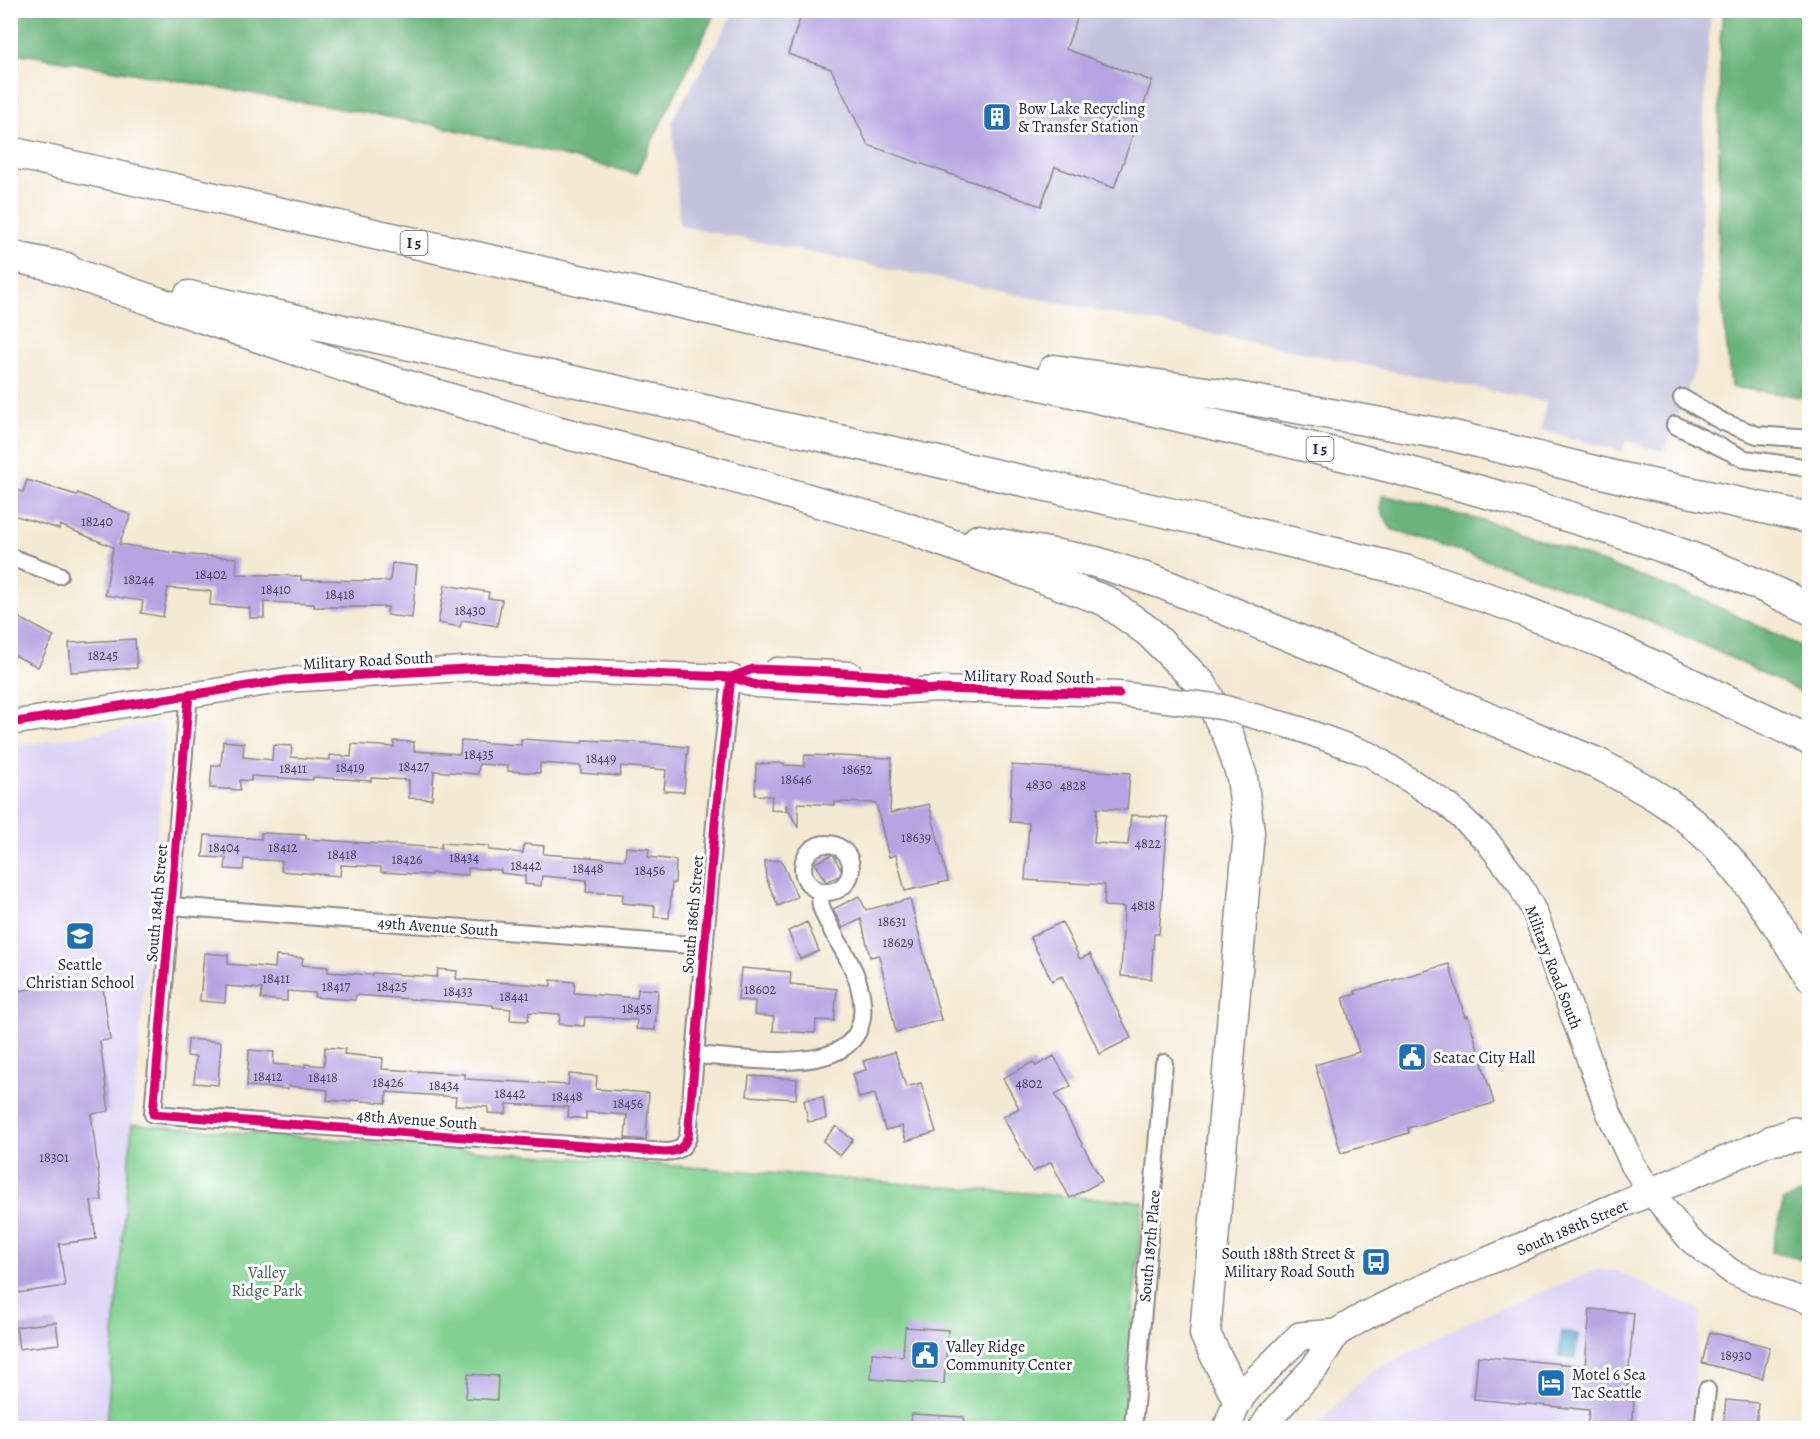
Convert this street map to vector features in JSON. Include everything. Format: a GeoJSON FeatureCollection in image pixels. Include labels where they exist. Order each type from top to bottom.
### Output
{"type":"FeatureCollection","features":[{"type":"Feature","properties":{"kind":"highway","name":"I 5"},"geometry":{"type":"LineString","coordinates":[[10,152],[1279,439],[1430,477],[1557,513],[1677,552],[1809,609]]}},
{"type":"Feature","properties":{"kind":"highway"},"geometry":{"type":"LineString","coordinates":[[10,256],[1209,522],[1408,571],[1508,605],[1618,649],[1809,740]]}},
{"type":"Feature","properties":{"kind":"highway"},"geometry":{"type":"LineString","coordinates":[[46,264],[358,371],[556,431],[722,474],[904,527],[1106,601],[1149,632],[1202,685],[1229,737],[1242,777],[1249,832],[1205,1334],[1238,1400]]}},
{"type":"Feature","properties":{"kind":"highway"},"geometry":{"type":"LineString","coordinates":[[817,334],[1213,393],[1454,436],[1618,477],[1809,518]]}},
{"type":"Feature","properties":{"kind":"highway"},"geometry":{"type":"LineString","coordinates":[[904,527],[1096,562],[1161,583],[1597,763],[1648,791],[1684,816],[1725,856],[1756,892],[1809,976]]}},
{"type":"Feature","properties":{"kind":"highway"},"geometry":{"type":"LineString","coordinates":[[1773,1140],[1809,1135]]}},
{"type":"Feature","properties":{"kind":"main road","name":"Military Road South"},"geometry":{"type":"LineString","coordinates":[[10,723],[286,680],[481,668],[731,677],[753,669],[889,676],[937,689],[1119,693],[1222,707],[1300,729],[1371,755],[1448,805],[1487,841],[1519,883],[1535,913],[1609,1113],[1633,1165],[1651,1192],[1690,1240],[1732,1272],[1765,1287],[1809,1302]]}},
{"type":"Feature","properties":{"kind":"main road","name":"South 188th Street"},"geometry":{"type":"LineString","coordinates":[[1227,1428],[1238,1400],[1300,1336],[1336,1333],[1403,1297],[1809,1126]]}},
{"type":"Feature","properties":{"kind":"main road","name":"South 188th Street"},"geometry":{"type":"LineString","coordinates":[[1263,1428],[1315,1367],[1336,1333]]}},
{"type":"Feature","properties":{"kind":"street"},"geometry":{"type":"LineString","coordinates":[[1683,398],[1724,422],[1756,435],[1809,439]]}},
{"type":"Feature","properties":{"kind":"street"},"geometry":{"type":"LineString","coordinates":[[1674,425],[1745,459],[1809,468]]}},
{"type":"Feature","properties":{"kind":"street"},"geometry":{"type":"LineString","coordinates":[[10,557],[58,574]]}},
{"type":"Feature","properties":{"kind":"street","name":"South 186th Street"},"geometry":{"type":"LineString","coordinates":[[679,1150],[688,1137],[716,812],[731,677]]}},
{"type":"Feature","properties":{"kind":"street","name":"South 184th Street"},"geometry":{"type":"LineString","coordinates":[[153,1114],[189,694]]}},
{"type":"Feature","properties":{"kind":"street"},"geometry":{"type":"LineString","coordinates":[[696,1055],[796,1060],[820,1058],[837,1053],[852,1041],[861,1027],[862,1010],[857,979],[821,908],[820,891]]}},
{"type":"Feature","properties":{"kind":"street","name":"49th Avenue South"},"geometry":{"type":"LineString","coordinates":[[171,906],[705,946]]}},
{"type":"Feature","properties":{"kind":"street","name":"South 187th Place"},"geometry":{"type":"LineString","coordinates":[[1133,1428],[1164,1063]]}},
{"type":"Feature","properties":{"kind":"street","name":"48th Avenue South"},"geometry":{"type":"LineString","coordinates":[[153,1114],[666,1152],[679,1150]]}},
{"type":"Feature","properties":{"kind":"street"},"geometry":{"type":"LineString","coordinates":[[1703,1428],[1707,1390]]}},
{"type":"Feature","properties":{"kind":"shaded area"},"geometry":{"type":"Polygon","coordinates":[[[735,11],[1711,11],[1705,93],[1697,364],[1664,452],[1625,440],[1623,452],[1541,430],[1546,402],[680,226],[672,120],[735,11]]]}},
{"type":"Feature","properties":{"kind":"shaded area","name":"Seattle Christian School"},"geometry":{"type":"Polygon","coordinates":[[[159,723],[166,733],[106,1428],[11,1428],[11,747],[159,723]]]}},
{"type":"Feature","properties":{"kind":"shaded area"},"geometry":{"type":"Polygon","coordinates":[[[1597,1270],[1617,1271],[1700,1310],[1691,1428],[1315,1428],[1369,1373],[1478,1317],[1597,1270]]]}},
{"type":"Feature","properties":{"kind":"green space"},"geometry":{"type":"Polygon","coordinates":[[[10,11],[716,11],[636,174],[435,125],[11,52],[10,11]]]}},
{"type":"Feature","properties":{"kind":"green space"},"geometry":{"type":"Polygon","coordinates":[[[1723,11],[1809,11],[1809,398],[1731,387],[1718,263],[1720,43],[1723,11]]]}},
{"type":"Feature","properties":{"kind":"green space"},"geometry":{"type":"Polygon","coordinates":[[[1383,495],[1507,527],[1701,599],[1809,650],[1809,697],[1708,647],[1604,603],[1498,564],[1391,529],[1380,508],[1383,495]]]}},
{"type":"Feature","properties":{"kind":"green space","name":"Valley Ridge Park"},"geometry":{"type":"Polygon","coordinates":[[[132,1124],[1143,1202],[1122,1428],[106,1428],[132,1124]]]}},
{"type":"Feature","properties":{"kind":"green space"},"geometry":{"type":"Polygon","coordinates":[[[1809,1191],[1809,1261],[1771,1252],[1784,1200],[1809,1191]]]}},
{"type":"Feature","properties":{"kind":"water"},"geometry":{"type":"Polygon","coordinates":[[[1561,1332],[1578,1334],[1575,1358],[1559,1357],[1561,1332]]]}},
{"type":"Feature","properties":{"kind":"building","name":"Bow Lake Recycling & Transfer Station"},"geometry":{"type":"Polygon","coordinates":[[[803,10],[1071,10],[1079,13],[1066,49],[1152,81],[1114,188],[1055,167],[1041,206],[868,145],[831,69],[788,54],[803,10]]]}},
{"type":"Feature","properties":{"kind":"building"},"geometry":{"type":"Polygon","coordinates":[[[27,480],[77,495],[78,493],[131,515],[119,544],[188,555],[237,558],[236,574],[301,576],[301,580],[390,581],[392,563],[417,566],[412,618],[387,615],[388,607],[314,607],[314,604],[264,602],[264,618],[250,618],[250,608],[210,605],[211,591],[168,588],[163,617],[141,613],[143,601],[105,595],[113,547],[60,525],[59,529],[10,514],[10,488],[23,492],[27,480]]]}},
{"type":"Feature","properties":{"kind":"building"},"geometry":{"type":"Polygon","coordinates":[[[445,585],[489,592],[488,598],[502,600],[497,626],[462,620],[460,627],[438,623],[445,585]]]}},
{"type":"Feature","properties":{"kind":"building"},"geometry":{"type":"Polygon","coordinates":[[[10,613],[54,636],[38,667],[10,653],[10,613]]]}},
{"type":"Feature","properties":{"kind":"building"},"geometry":{"type":"Polygon","coordinates":[[[135,639],[137,668],[71,672],[69,643],[135,639]]]}},
{"type":"Feature","properties":{"kind":"building"},"geometry":{"type":"Polygon","coordinates":[[[521,739],[583,743],[583,740],[632,742],[688,747],[684,792],[664,791],[666,770],[621,766],[620,776],[581,773],[581,766],[540,763],[540,773],[508,771],[508,766],[479,764],[478,774],[434,771],[432,799],[409,798],[409,780],[371,778],[371,781],[251,776],[251,781],[240,780],[240,790],[210,788],[212,765],[221,765],[223,741],[244,743],[243,757],[272,760],[273,745],[292,746],[291,757],[330,760],[330,755],[351,757],[352,744],[394,747],[394,741],[414,742],[414,751],[460,754],[461,741],[521,745],[521,739]]]}},
{"type":"Feature","properties":{"kind":"building"},"geometry":{"type":"Polygon","coordinates":[[[805,755],[892,758],[890,813],[929,804],[948,881],[905,891],[896,855],[889,857],[876,803],[835,802],[835,805],[798,803],[798,828],[786,804],[786,811],[771,810],[772,796],[755,795],[756,764],[784,763],[784,765],[804,766],[805,755]]]}},
{"type":"Feature","properties":{"kind":"building"},"geometry":{"type":"Polygon","coordinates":[[[1012,765],[1130,773],[1127,810],[1097,808],[1094,843],[1128,845],[1131,815],[1168,817],[1159,934],[1154,934],[1151,979],[1121,976],[1124,907],[1104,906],[1105,885],[1025,880],[1029,823],[1010,822],[1012,765]]]}},
{"type":"Feature","properties":{"kind":"building"},"geometry":{"type":"Polygon","coordinates":[[[261,833],[306,835],[306,839],[441,848],[441,843],[489,846],[489,850],[523,853],[524,844],[544,846],[543,854],[625,860],[626,847],[649,849],[648,857],[676,860],[675,883],[672,883],[669,918],[654,917],[655,906],[622,903],[623,894],[586,892],[587,880],[542,876],[541,886],[525,884],[525,876],[501,873],[501,870],[468,868],[468,875],[431,873],[431,875],[381,872],[381,867],[341,865],[340,876],[281,871],[282,861],[244,859],[243,870],[225,869],[226,858],[203,857],[205,835],[261,839],[261,833]]]}},
{"type":"Feature","properties":{"kind":"building"},"geometry":{"type":"Polygon","coordinates":[[[833,854],[843,874],[826,882],[815,863],[833,854]]]}},
{"type":"Feature","properties":{"kind":"building"},"geometry":{"type":"Polygon","coordinates":[[[781,860],[797,897],[778,906],[766,878],[765,861],[781,860]]]}},
{"type":"Feature","properties":{"kind":"building"},"geometry":{"type":"Polygon","coordinates":[[[859,896],[866,910],[910,899],[941,1020],[896,1032],[879,955],[870,957],[861,919],[843,928],[833,909],[859,896]]]}},
{"type":"Feature","properties":{"kind":"building"},"geometry":{"type":"Polygon","coordinates":[[[807,922],[819,951],[800,959],[788,931],[807,922]]]}},
{"type":"Feature","properties":{"kind":"building"},"geometry":{"type":"Polygon","coordinates":[[[1062,922],[1080,959],[1090,954],[1131,1038],[1100,1054],[1062,976],[1052,981],[1030,937],[1062,922]]]}},
{"type":"Feature","properties":{"kind":"building"},"geometry":{"type":"Polygon","coordinates":[[[204,953],[228,955],[228,964],[275,968],[276,956],[303,958],[302,965],[328,967],[328,972],[437,977],[438,969],[457,971],[456,979],[551,986],[551,980],[575,982],[574,993],[637,998],[638,989],[658,990],[655,1030],[636,1029],[637,1020],[598,1017],[585,1017],[584,1026],[559,1024],[560,1014],[529,1012],[528,1021],[510,1020],[511,1009],[493,1007],[493,1005],[356,995],[355,1000],[314,997],[315,993],[287,991],[287,1001],[261,999],[262,989],[226,986],[225,1003],[200,1001],[204,953]]]}},
{"type":"Feature","properties":{"kind":"building","name":"Seatac City Hall"},"geometry":{"type":"Polygon","coordinates":[[[1449,964],[1465,1017],[1468,1016],[1494,1103],[1408,1128],[1409,1133],[1341,1153],[1315,1065],[1359,1052],[1343,998],[1356,994],[1355,991],[1449,964]]]}},
{"type":"Feature","properties":{"kind":"building"},"geometry":{"type":"Polygon","coordinates":[[[741,968],[791,972],[790,984],[837,989],[834,1021],[816,1020],[815,1033],[773,1031],[774,1017],[754,1015],[755,1001],[738,1000],[741,968]]]}},
{"type":"Feature","properties":{"kind":"building"},"geometry":{"type":"Polygon","coordinates":[[[102,980],[110,1040],[100,1041],[109,1111],[91,1114],[102,1200],[91,1201],[96,1239],[59,1244],[65,1286],[10,1294],[10,992],[102,980]]]}},
{"type":"Feature","properties":{"kind":"building"},"geometry":{"type":"Polygon","coordinates":[[[188,1039],[221,1042],[218,1085],[194,1083],[196,1057],[187,1056],[188,1039]]]}},
{"type":"Feature","properties":{"kind":"building"},"geometry":{"type":"Polygon","coordinates":[[[325,1047],[345,1049],[344,1054],[383,1058],[382,1069],[465,1074],[465,1079],[568,1085],[569,1074],[597,1076],[596,1089],[649,1093],[646,1140],[625,1138],[627,1115],[586,1112],[586,1119],[568,1117],[569,1107],[507,1104],[506,1114],[488,1113],[488,1107],[455,1105],[456,1097],[387,1092],[386,1103],[351,1100],[351,1102],[327,1100],[328,1090],[288,1086],[288,1089],[247,1086],[249,1050],[274,1052],[273,1064],[305,1067],[305,1064],[324,1066],[325,1047]]]}},
{"type":"Feature","properties":{"kind":"building"},"geometry":{"type":"Polygon","coordinates":[[[895,1052],[906,1087],[921,1083],[936,1132],[906,1141],[902,1126],[885,1130],[875,1094],[859,1098],[852,1074],[866,1070],[863,1061],[895,1052]]]}},
{"type":"Feature","properties":{"kind":"building"},"geometry":{"type":"Polygon","coordinates":[[[1054,1056],[1071,1086],[1055,1094],[1102,1181],[1070,1198],[1051,1162],[1033,1172],[1003,1117],[1019,1108],[1003,1078],[1033,1062],[1036,1066],[1054,1056]]]}},
{"type":"Feature","properties":{"kind":"building"},"geometry":{"type":"Polygon","coordinates":[[[749,1076],[797,1079],[796,1099],[747,1096],[749,1076]]]}},
{"type":"Feature","properties":{"kind":"building"},"geometry":{"type":"Polygon","coordinates":[[[823,1097],[826,1119],[808,1122],[804,1100],[823,1097]]]}},
{"type":"Feature","properties":{"kind":"building"},"geometry":{"type":"Polygon","coordinates":[[[836,1126],[853,1140],[840,1156],[823,1141],[836,1126]]]}},
{"type":"Feature","properties":{"kind":"building","name":"Motel 6 Sea Tac Seattle"},"geometry":{"type":"Polygon","coordinates":[[[1590,1309],[1634,1313],[1626,1400],[1634,1401],[1632,1428],[1587,1428],[1589,1410],[1474,1399],[1478,1356],[1585,1366],[1590,1309]]]}},
{"type":"Feature","properties":{"kind":"building"},"geometry":{"type":"Polygon","coordinates":[[[56,1322],[59,1344],[19,1349],[16,1327],[56,1322]]]}},
{"type":"Feature","properties":{"kind":"building","name":"Valley Ridge Community Center"},"geometry":{"type":"Polygon","coordinates":[[[905,1327],[948,1330],[944,1384],[871,1379],[872,1353],[903,1356],[905,1327]]]}},
{"type":"Feature","properties":{"kind":"building"},"geometry":{"type":"Polygon","coordinates":[[[1710,1332],[1770,1347],[1762,1378],[1702,1363],[1710,1332]]]}},
{"type":"Feature","properties":{"kind":"building"},"geometry":{"type":"Polygon","coordinates":[[[468,1374],[498,1376],[497,1400],[466,1398],[468,1374]]]}},
{"type":"Feature","properties":{"kind":"building"},"geometry":{"type":"Polygon","coordinates":[[[1726,1400],[1758,1403],[1756,1428],[1723,1428],[1726,1400]]]}},
{"type":"Feature","properties":{"kind":"building"},"geometry":{"type":"Polygon","coordinates":[[[912,1414],[964,1417],[964,1428],[910,1428],[912,1414]]]}},
{"type":"Feature","properties":{"kind":"cycle path"},"geometry":{"type":"LineString","coordinates":[[10,723],[286,680],[481,668],[731,677],[756,685],[890,692],[937,689],[1119,694]]}},
{"type":"Feature","properties":{"kind":"cycle path"},"geometry":{"type":"LineString","coordinates":[[731,677],[753,669],[814,671],[889,676],[923,686]]}},
{"type":"Feature","properties":{"kind":"cycle path"},"geometry":{"type":"LineString","coordinates":[[189,694],[153,1114],[666,1152],[680,1148],[688,1137],[716,812],[731,677]]}},
{"type":"Feature","properties":{"kind":"place","name":"Bow Lake Recycling & Transfer Station"},"geometry":{"type":"Point","coordinates":[997,117]}},
{"type":"Feature","properties":{"kind":"place","name":"Seattle Christian School"},"geometry":{"type":"Point","coordinates":[80,936]}},
{"type":"Feature","properties":{"kind":"place","name":"Seatac City Hall"},"geometry":{"type":"Point","coordinates":[1412,1057]}},
{"type":"Feature","properties":{"kind":"place","name":"South 188th Street & Military Road South"},"geometry":{"type":"Point","coordinates":[1376,1262]}},
{"type":"Feature","properties":{"kind":"place","name":"Valley Ridge Community Center"},"geometry":{"type":"Point","coordinates":[925,1355]}},
{"type":"Feature","properties":{"kind":"place","name":"Motel 6 Sea Tac Seattle"},"geometry":{"type":"Point","coordinates":[1551,1383]}}]}
